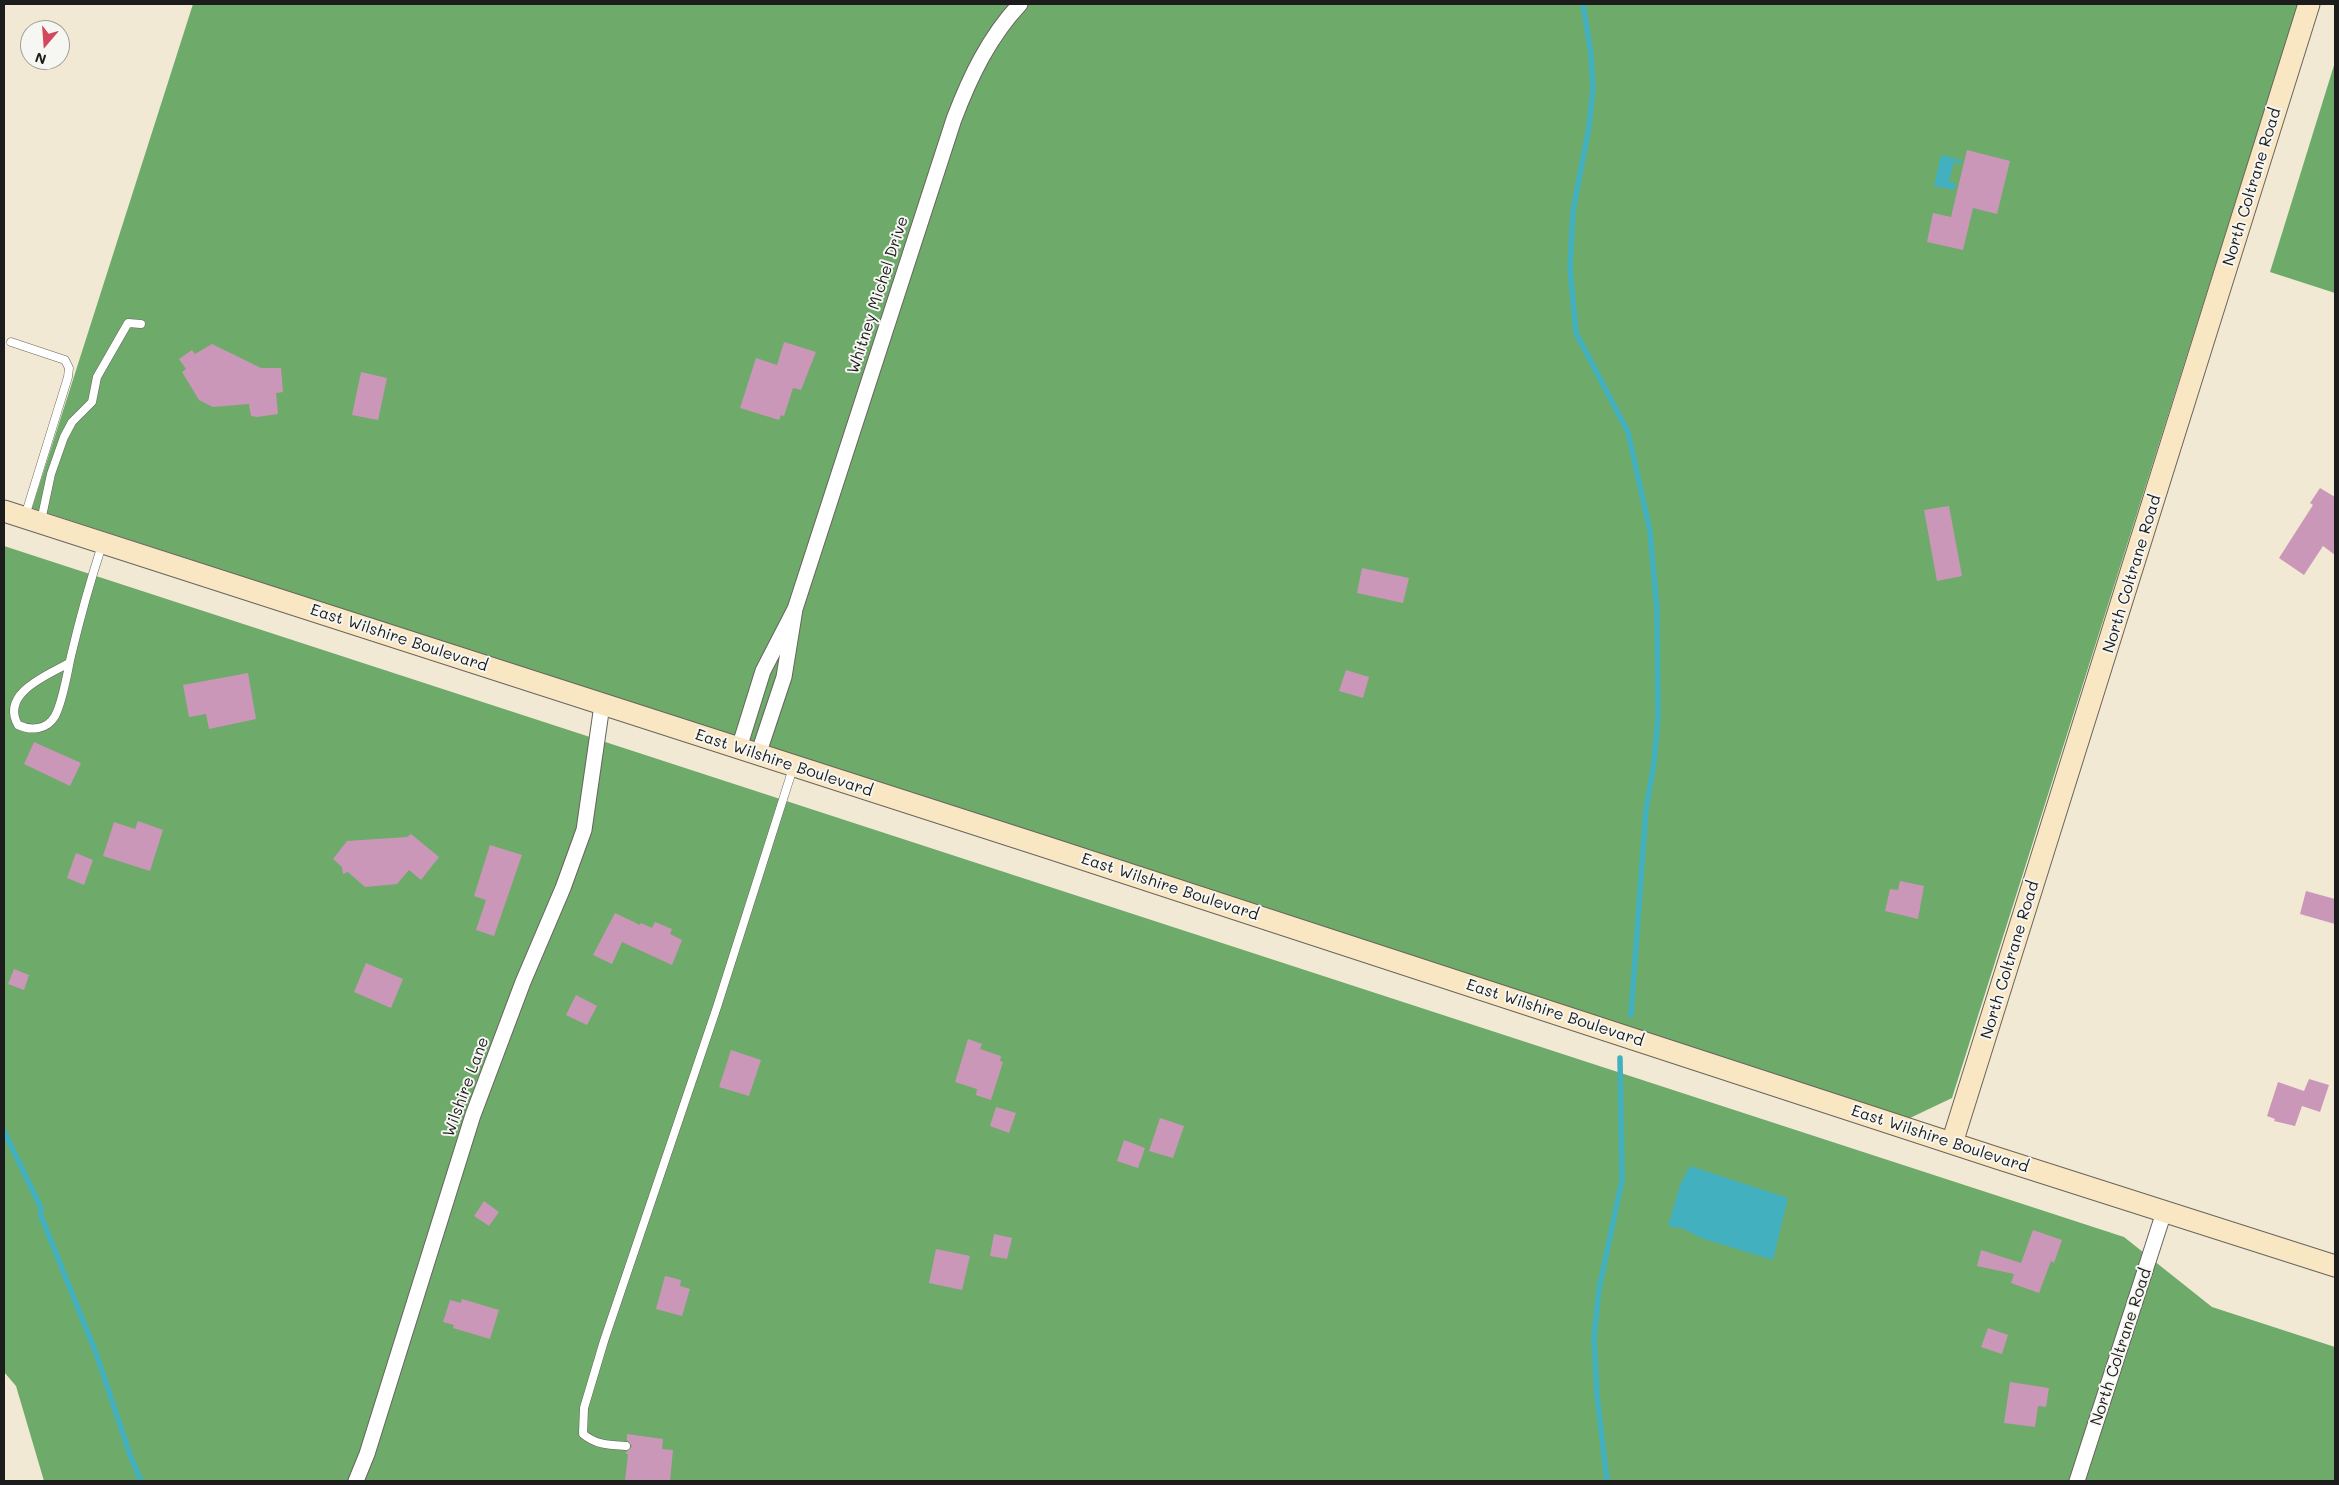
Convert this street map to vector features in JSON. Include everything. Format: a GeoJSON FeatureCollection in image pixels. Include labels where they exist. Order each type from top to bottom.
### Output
{"type":"FeatureCollection","features":[{"type":"Feature","properties":{"kind":"street","name":"Whitney Michel Drive"},"geometry":{"type":"LineString","coordinates":[[748,752],[784,677],[795,609],[954,119],[967,85],[983,54],[1006,19],[1020,4]]}},
{"type":"Feature","properties":{"kind":"street","name":"North Coltrane Road"},"geometry":{"type":"LineString","coordinates":[[1952,1143],[2309,4]]}},
{"type":"Feature","properties":{"kind":"street","name":"East Wilshire Boulevard"},"geometry":{"type":"LineString","coordinates":[[4,511],[2335,1266]]}},
{"type":"Feature","properties":{"kind":"street","name":"Whitney Michel Drive"},"geometry":{"type":"LineString","coordinates":[[748,752],[763,671],[795,609]]}},
{"type":"Feature","properties":{"kind":"street","name":"Wilshire Lane"},"geometry":{"type":"LineString","coordinates":[[356,1481],[367,1454],[473,1115],[523,982],[563,888],[584,830],[602,705]]}},
{"type":"Feature","properties":{"kind":"street","name":"North Coltrane Road"},"geometry":{"type":"LineString","coordinates":[[2077,1481],[2164,1212]]}},
{"type":"Feature","properties":{"kind":"lane"},"geometry":{"type":"LineString","coordinates":[[32,520],[64,437],[72,422],[92,402],[97,377],[128,323],[141,324]]}},
{"type":"Feature","properties":{"kind":"lane"},"geometry":{"type":"LineString","coordinates":[[11,342],[65,360],[68,368],[68,377],[32,520]]}},
{"type":"Feature","properties":{"kind":"lane"},"geometry":{"type":"LineString","coordinates":[[69,663],[29,685],[15,700],[14,719],[18,725],[28,729],[36,729],[47,725],[55,716],[69,663],[87,590],[103,543]]}},
{"type":"Feature","properties":{"kind":"lane"},"geometry":{"type":"LineString","coordinates":[[626,1446],[599,1444],[583,1434],[584,1408],[604,1341],[717,1007],[793,766]]}},
{"type":"Feature","properties":{"kind":"green space"},"geometry":{"type":"Polygon","coordinates":[[[193,4],[2298,4],[1952,1098],[1910,1118],[32,508],[193,4]]]}},
{"type":"Feature","properties":{"kind":"green space"},"geometry":{"type":"Polygon","coordinates":[[[2335,62],[2335,293],[2270,272],[2335,62]]]}},
{"type":"Feature","properties":{"kind":"green space"},"geometry":{"type":"Polygon","coordinates":[[[4,546],[2124,1237],[2212,1307],[2335,1347],[2335,1481],[44,1481],[16,1386],[4,1372],[4,546]]]}},
{"type":"Feature","properties":{"kind":"water"},"geometry":{"type":"Polygon","coordinates":[[[1941,155],[1962,160],[1961,163],[1954,162],[1949,181],[1956,183],[1954,190],[1934,186],[1941,155]]]}},
{"type":"Feature","properties":{"kind":"water"},"geometry":{"type":"Polygon","coordinates":[[[1690,1166],[1788,1198],[1773,1260],[1701,1238],[1684,1229],[1668,1226],[1680,1185],[1690,1166]]]}},
{"type":"Feature","properties":{"kind":"building"},"geometry":{"type":"Polygon","coordinates":[[[1967,150],[2010,161],[1997,214],[1973,208],[1963,250],[1927,242],[1933,213],[1951,217],[1967,150]]]}},
{"type":"Feature","properties":{"kind":"building"},"geometry":{"type":"Polygon","coordinates":[[[784,342],[816,352],[801,390],[793,388],[784,416],[781,415],[779,420],[740,408],[756,358],[777,365],[784,342]]]}},
{"type":"Feature","properties":{"kind":"building"},"geometry":{"type":"Polygon","coordinates":[[[212,344],[261,368],[281,368],[283,392],[276,393],[278,414],[251,416],[249,404],[213,407],[199,400],[182,372],[186,369],[179,359],[192,350],[195,354],[212,344]]]}},
{"type":"Feature","properties":{"kind":"building"},"geometry":{"type":"Polygon","coordinates":[[[361,372],[387,378],[378,420],[352,415],[361,372]]]}},
{"type":"Feature","properties":{"kind":"building"},"geometry":{"type":"Polygon","coordinates":[[[2320,488],[2335,497],[2335,555],[2323,546],[2304,575],[2279,558],[2313,505],[2310,503],[2320,488]]]}},
{"type":"Feature","properties":{"kind":"building"},"geometry":{"type":"Polygon","coordinates":[[[1949,506],[1962,576],[1937,581],[1924,510],[1949,506]]]}},
{"type":"Feature","properties":{"kind":"building"},"geometry":{"type":"Polygon","coordinates":[[[1362,568],[1409,578],[1403,603],[1357,593],[1362,568]]]}},
{"type":"Feature","properties":{"kind":"building"},"geometry":{"type":"Polygon","coordinates":[[[1346,670],[1369,677],[1363,698],[1339,691],[1346,670]]]}},
{"type":"Feature","properties":{"kind":"building"},"geometry":{"type":"Polygon","coordinates":[[[248,673],[256,719],[209,729],[206,714],[189,717],[183,685],[248,673]]]}},
{"type":"Feature","properties":{"kind":"building"},"geometry":{"type":"Polygon","coordinates":[[[34,742],[81,763],[70,786],[24,764],[34,742]]]}},
{"type":"Feature","properties":{"kind":"building"},"geometry":{"type":"Polygon","coordinates":[[[138,821],[163,830],[150,871],[103,856],[114,822],[135,829],[138,821]]]}},
{"type":"Feature","properties":{"kind":"building"},"geometry":{"type":"Polygon","coordinates":[[[411,834],[439,857],[421,880],[409,870],[397,884],[365,887],[348,872],[343,874],[342,867],[333,859],[347,841],[407,837],[411,834]]]}},
{"type":"Feature","properties":{"kind":"building"},"geometry":{"type":"Polygon","coordinates":[[[490,845],[522,855],[494,936],[476,930],[486,900],[474,896],[490,845]]]}},
{"type":"Feature","properties":{"kind":"building"},"geometry":{"type":"Polygon","coordinates":[[[76,853],[93,860],[84,885],[67,878],[76,853]]]}},
{"type":"Feature","properties":{"kind":"building"},"geometry":{"type":"Polygon","coordinates":[[[1900,881],[1924,886],[1918,919],[1885,911],[1890,889],[1898,890],[1900,881]]]}},
{"type":"Feature","properties":{"kind":"building"},"geometry":{"type":"Polygon","coordinates":[[[2306,891],[2335,899],[2335,924],[2300,914],[2306,891]]]}},
{"type":"Feature","properties":{"kind":"building"},"geometry":{"type":"Polygon","coordinates":[[[615,913],[640,925],[641,923],[652,928],[655,922],[672,929],[670,934],[682,940],[672,965],[622,942],[612,964],[593,955],[615,913]]]}},
{"type":"Feature","properties":{"kind":"building"},"geometry":{"type":"Polygon","coordinates":[[[366,963],[403,979],[391,1008],[354,992],[366,963]]]}},
{"type":"Feature","properties":{"kind":"building"},"geometry":{"type":"Polygon","coordinates":[[[14,969],[29,975],[24,990],[8,984],[14,969]]]}},
{"type":"Feature","properties":{"kind":"building"},"geometry":{"type":"Polygon","coordinates":[[[576,995],[597,1006],[587,1025],[566,1015],[576,995]]]}},
{"type":"Feature","properties":{"kind":"building"},"geometry":{"type":"Polygon","coordinates":[[[968,1039],[982,1044],[980,1049],[1001,1056],[1000,1061],[1003,1062],[991,1100],[976,1095],[977,1089],[955,1082],[968,1039]]]}},
{"type":"Feature","properties":{"kind":"building"},"geometry":{"type":"Polygon","coordinates":[[[731,1050],[761,1060],[749,1096],[719,1087],[731,1050]]]}},
{"type":"Feature","properties":{"kind":"building"},"geometry":{"type":"Polygon","coordinates":[[[2309,1079],[2329,1085],[2320,1112],[2302,1106],[2295,1126],[2274,1121],[2275,1119],[2267,1116],[2278,1082],[2304,1091],[2309,1079]]]}},
{"type":"Feature","properties":{"kind":"building"},"geometry":{"type":"Polygon","coordinates":[[[996,1107],[1016,1113],[1009,1133],[990,1126],[996,1107]]]}},
{"type":"Feature","properties":{"kind":"building"},"geometry":{"type":"Polygon","coordinates":[[[1160,1118],[1184,1126],[1173,1158],[1149,1151],[1160,1118]]]}},
{"type":"Feature","properties":{"kind":"building"},"geometry":{"type":"Polygon","coordinates":[[[1124,1140],[1145,1148],[1138,1168],[1117,1161],[1124,1140]]]}},
{"type":"Feature","properties":{"kind":"building"},"geometry":{"type":"Polygon","coordinates":[[[484,1201],[499,1212],[489,1226],[474,1216],[484,1201]]]}},
{"type":"Feature","properties":{"kind":"building"},"geometry":{"type":"Polygon","coordinates":[[[2033,1230],[2062,1240],[2054,1263],[2051,1261],[2039,1293],[2011,1283],[2014,1274],[1977,1266],[1981,1250],[2021,1263],[2033,1230]]]}},
{"type":"Feature","properties":{"kind":"building"},"geometry":{"type":"Polygon","coordinates":[[[994,1234],[1012,1238],[1007,1259],[990,1256],[994,1234]]]}},
{"type":"Feature","properties":{"kind":"building"},"geometry":{"type":"Polygon","coordinates":[[[936,1249],[970,1256],[962,1290],[929,1283],[936,1249]]]}},
{"type":"Feature","properties":{"kind":"building"},"geometry":{"type":"Polygon","coordinates":[[[665,1276],[681,1280],[680,1286],[690,1289],[682,1316],[656,1309],[665,1276]]]}},
{"type":"Feature","properties":{"kind":"building"},"geometry":{"type":"Polygon","coordinates":[[[462,1299],[499,1310],[490,1339],[453,1328],[454,1325],[443,1322],[450,1300],[461,1303],[462,1299]]]}},
{"type":"Feature","properties":{"kind":"building"},"geometry":{"type":"Polygon","coordinates":[[[1988,1328],[2008,1335],[2002,1354],[1981,1347],[1988,1328]]]}},
{"type":"Feature","properties":{"kind":"building"},"geometry":{"type":"Polygon","coordinates":[[[2010,1382],[2049,1388],[2046,1407],[2038,1406],[2035,1427],[2004,1423],[2010,1382]]]}},
{"type":"Feature","properties":{"kind":"building"},"geometry":{"type":"Polygon","coordinates":[[[627,1434],[663,1439],[662,1449],[673,1450],[670,1481],[625,1481],[628,1454],[626,1452],[632,1446],[627,1440],[627,1434]]]}},
{"type":"Feature","properties":{"kind":"waterway"},"geometry":{"type":"LineString","coordinates":[[1583,4],[1591,54],[1593,87],[1589,127],[1573,211],[1570,268],[1576,333],[1628,432],[1650,531],[1657,610],[1658,717],[1654,763],[1646,809],[1631,1015]]}},
{"type":"Feature","properties":{"kind":"waterway"},"geometry":{"type":"LineString","coordinates":[[1607,1481],[1597,1395],[1594,1338],[1599,1289],[1622,1180],[1620,1058]]}},
{"type":"Feature","properties":{"kind":"waterway"},"geometry":{"type":"LineString","coordinates":[[4,1131],[41,1208],[41,1216],[96,1353],[130,1455],[141,1481]]}}]}
